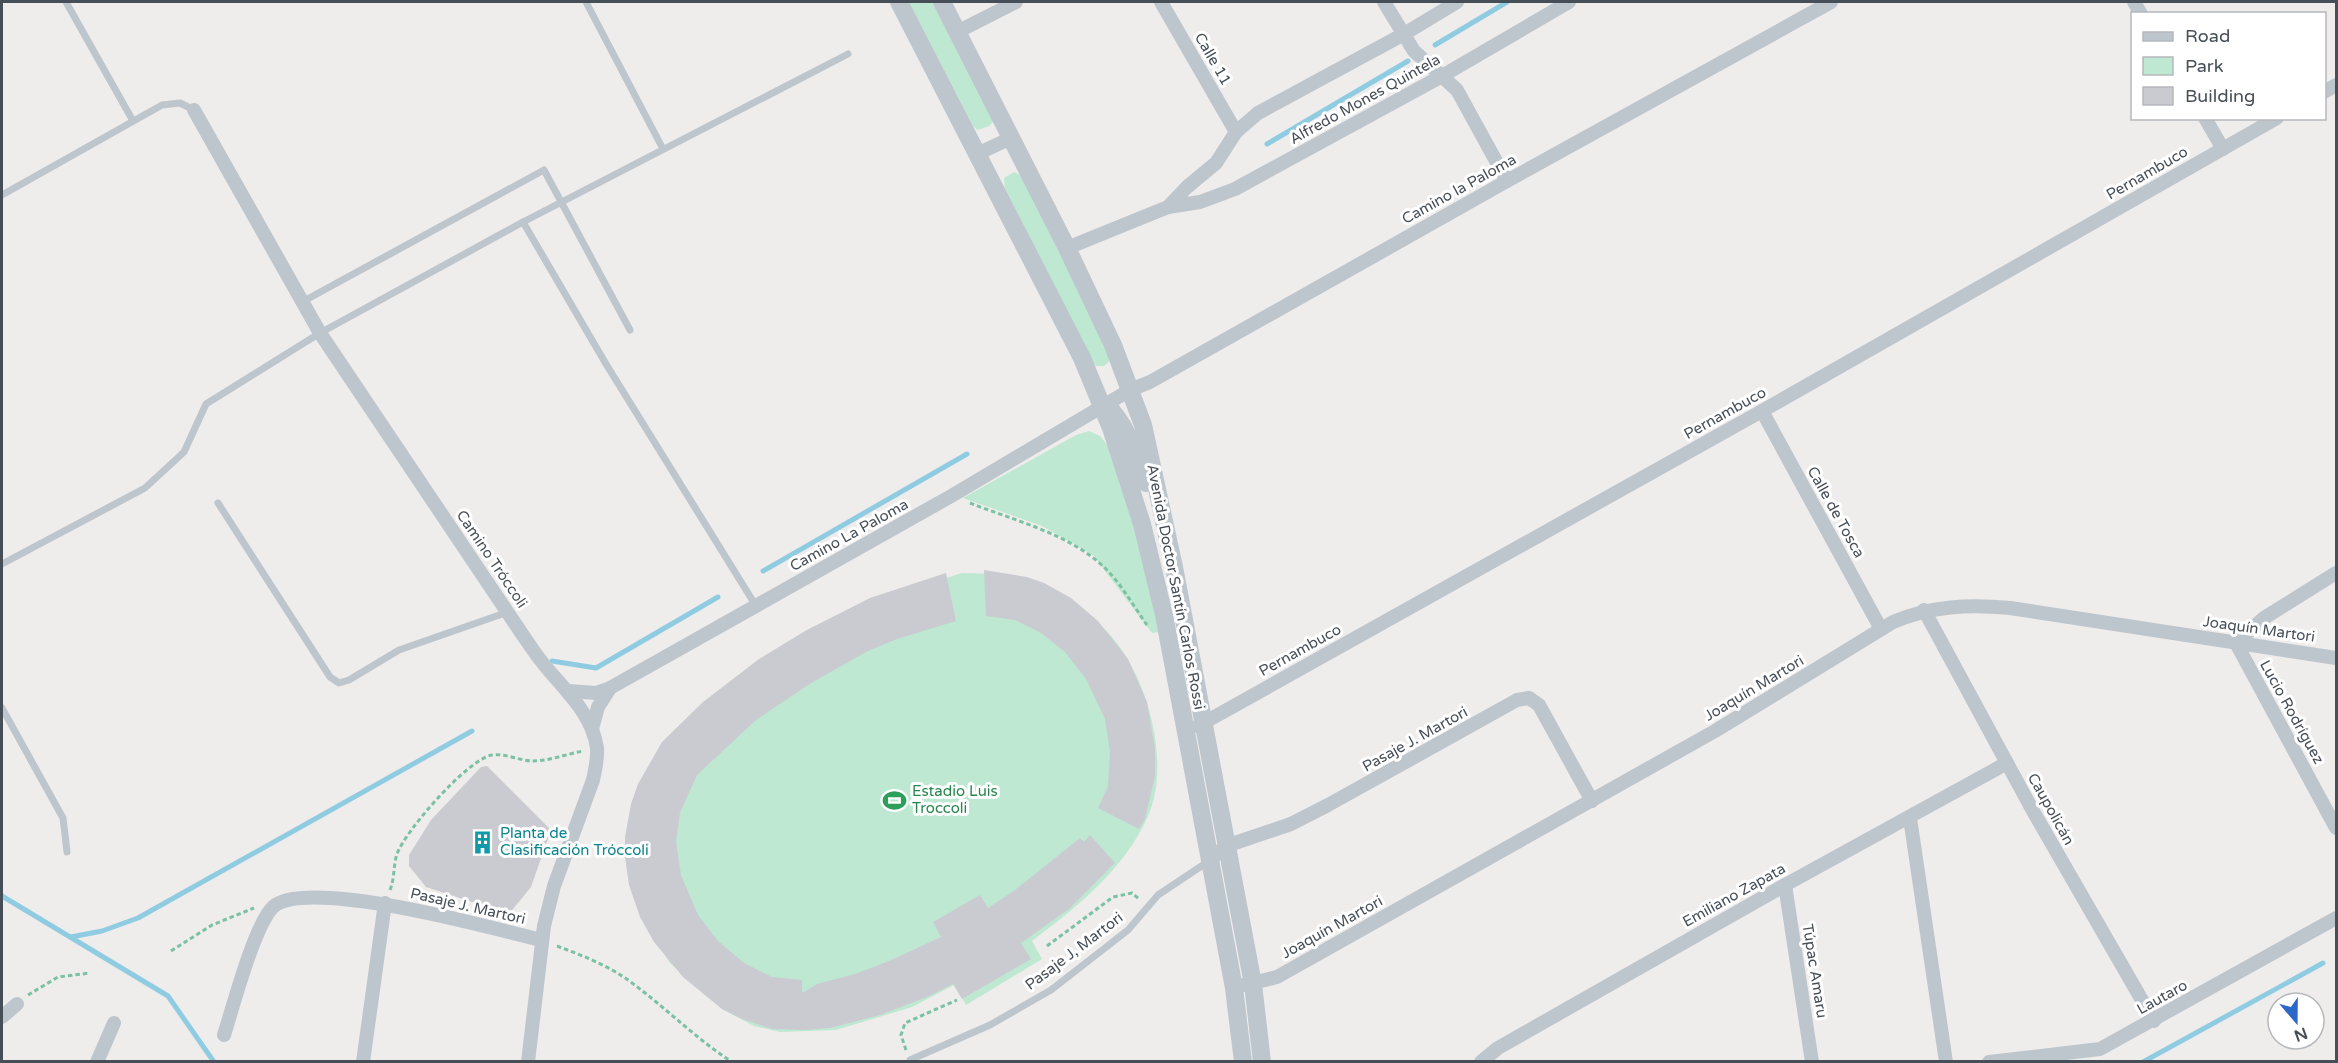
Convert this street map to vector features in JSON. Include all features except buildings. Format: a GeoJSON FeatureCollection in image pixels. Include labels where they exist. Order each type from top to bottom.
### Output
{"type":"FeatureCollection","features":[{"type":"Feature","properties":{"kind":"street","name":"Avenida Doctor Santín Carlos Rossi"},"geometry":{"type":"LineString","coordinates":[[899,2],[1082,358],[1103,407],[1142,524],[1169,639],[1234,988],[1243,1062]]}},
{"type":"Feature","properties":{"kind":"street","name":"Avenida Doctor Santín Carlos Rossi"},"geometry":{"type":"LineString","coordinates":[[942,2],[1067,248],[1113,345],[1143,425],[1161,504],[1252,984],[1262,1062]]}},
{"type":"Feature","properties":{"kind":"street"},"geometry":{"type":"LineString","coordinates":[[957,32],[1016,2]]}},
{"type":"Feature","properties":{"kind":"street","name":"Calle 11"},"geometry":{"type":"LineString","coordinates":[[1161,2],[1236,132]]}},
{"type":"Feature","properties":{"kind":"street"},"geometry":{"type":"LineString","coordinates":[[1384,2],[1414,51],[1425,64],[1457,90],[1507,181]]}},
{"type":"Feature","properties":{"kind":"street","name":"Alfredo Mones Quintela"},"geometry":{"type":"LineString","coordinates":[[1168,207],[1187,187],[1216,163],[1236,132],[1258,113],[1404,34],[1457,2]]}},
{"type":"Feature","properties":{"kind":"street","name":"Alfredo Mones Quintela"},"geometry":{"type":"LineString","coordinates":[[1067,248],[1168,207],[1200,202],[1235,189],[1442,76],[1569,2]]}},
{"type":"Feature","properties":{"kind":"street","name":"Camino la Paloma"},"geometry":{"type":"LineString","coordinates":[[1103,407],[1831,2]]}},
{"type":"Feature","properties":{"kind":"street","name":"Camino Tróccoli"},"geometry":{"type":"LineString","coordinates":[[194,110],[320,333],[542,663],[568,692],[592,729],[597,748],[597,763],[554,886],[541,940],[537,999],[528,1062]]}},
{"type":"Feature","properties":{"kind":"street"},"geometry":{"type":"LineString","coordinates":[[2206,120],[2223,149]]}},
{"type":"Feature","properties":{"kind":"street","name":"Pernambuco"},"geometry":{"type":"LineString","coordinates":[[1186,733],[1762,411],[2274,120]]}},
{"type":"Feature","properties":{"kind":"street"},"geometry":{"type":"LineString","coordinates":[[977,154],[1011,138]]}},
{"type":"Feature","properties":{"kind":"street"},"geometry":{"type":"LineString","coordinates":[[1103,407],[1112,411],[1120,421],[1148,488],[1161,504]]}},
{"type":"Feature","properties":{"kind":"street","name":"Camino La Paloma"},"geometry":{"type":"LineString","coordinates":[[568,692],[596,693],[610,688],[953,495],[1103,407]]}},
{"type":"Feature","properties":{"kind":"street","name":"Calle de Tosca"},"geometry":{"type":"LineString","coordinates":[[1762,411],[1881,629]]}},
{"type":"Feature","properties":{"kind":"street"},"geometry":{"type":"LineString","coordinates":[[2236,643],[2264,618],[2337,573]]}},
{"type":"Feature","properties":{"kind":"street","name":"Joaquín Martori"},"geometry":{"type":"LineString","coordinates":[[1234,988],[1277,977],[1715,731],[1893,622],[1924,610],[1969,606],[2010,608],[2337,658]]}},
{"type":"Feature","properties":{"kind":"street","name":"Caupolicán"},"geometry":{"type":"LineString","coordinates":[[1924,610],[2007,763],[2154,1021]]}},
{"type":"Feature","properties":{"kind":"street","name":"Lucio Rodríguez"},"geometry":{"type":"LineString","coordinates":[[2236,643],[2337,828]]}},
{"type":"Feature","properties":{"kind":"street"},"geometry":{"type":"LineString","coordinates":[[592,729],[598,707],[610,688]]}},
{"type":"Feature","properties":{"kind":"street","name":"Pasaje J. Martori"},"geometry":{"type":"LineString","coordinates":[[1209,861],[1226,846],[1291,824],[1328,806],[1517,700],[1529,698],[1539,705],[1592,801]]}},
{"type":"Feature","properties":{"kind":"street","name":"Emiliano Zapata"},"geometry":{"type":"LineString","coordinates":[[1481,1062],[1498,1048],[1785,885],[2007,763]]}},
{"type":"Feature","properties":{"kind":"street"},"geometry":{"type":"LineString","coordinates":[[1910,818],[1947,1062]]}},
{"type":"Feature","properties":{"kind":"street","name":"Túpac Amaru"},"geometry":{"type":"LineString","coordinates":[[1785,885],[1812,1062]]}},
{"type":"Feature","properties":{"kind":"street","name":"Pasaje J. Martori"},"geometry":{"type":"LineString","coordinates":[[282,902],[307,898],[335,898],[385,903],[541,940]]}},
{"type":"Feature","properties":{"kind":"street"},"geometry":{"type":"LineString","coordinates":[[224,1035],[258,934],[273,907],[282,902]]}},
{"type":"Feature","properties":{"kind":"street"},"geometry":{"type":"LineString","coordinates":[[363,1062],[385,903]]}},
{"type":"Feature","properties":{"kind":"street","name":"Lautaro"},"geometry":{"type":"LineString","coordinates":[[1989,1062],[2100,1049],[2337,918]]}},
{"type":"Feature","properties":{"kind":"street"},"geometry":{"type":"LineString","coordinates":[[2,1017],[17,1004]]}},
{"type":"Feature","properties":{"kind":"street"},"geometry":{"type":"LineString","coordinates":[[97,1062],[114,1023]]}},
{"type":"Feature","properties":{"kind":"lane"},"geometry":{"type":"LineString","coordinates":[[66,2],[133,121]]}},
{"type":"Feature","properties":{"kind":"lane"},"geometry":{"type":"LineString","coordinates":[[586,2],[663,149]]}},
{"type":"Feature","properties":{"kind":"lane"},"geometry":{"type":"LineString","coordinates":[[2,564],[145,488],[184,452],[206,404],[320,333],[523,222],[848,54]]}},
{"type":"Feature","properties":{"kind":"lane"},"geometry":{"type":"LineString","coordinates":[[2,195],[162,105],[180,103],[194,110]]}},
{"type":"Feature","properties":{"kind":"lane"},"geometry":{"type":"LineString","coordinates":[[302,302],[544,170],[630,330]]}},
{"type":"Feature","properties":{"kind":"lane"},"geometry":{"type":"LineString","coordinates":[[523,222],[606,364],[756,606]]}},
{"type":"Feature","properties":{"kind":"lane"},"geometry":{"type":"LineString","coordinates":[[218,503],[330,677],[339,684],[399,650],[508,612]]}},
{"type":"Feature","properties":{"kind":"lane"},"geometry":{"type":"LineString","coordinates":[[2,708],[63,818],[67,852]]}},
{"type":"Feature","properties":{"kind":"lane","name":"Pasaje J, Martori"},"geometry":{"type":"LineString","coordinates":[[910,1060],[990,1025],[1052,990],[1128,930],[1158,895],[1209,861]]}},
{"type":"Feature","properties":{"kind":"path"},"geometry":{"type":"LineString","coordinates":[[953,495],[1051,535],[1091,555],[1108,570],[1149,627],[1169,639]]}},
{"type":"Feature","properties":{"kind":"path"},"geometry":{"type":"LineString","coordinates":[[385,903],[394,879],[397,855],[403,842],[421,818],[462,773],[480,759],[493,755],[533,761],[597,748]]}},
{"type":"Feature","properties":{"kind":"path"},"geometry":{"type":"LineString","coordinates":[[1047,946],[1113,897],[1132,893],[1148,907]]}},
{"type":"Feature","properties":{"kind":"path"},"geometry":{"type":"LineString","coordinates":[[171,951],[212,925],[243,911],[282,902]]}},
{"type":"Feature","properties":{"kind":"path","name":"Pasaje J. Martori"},"geometry":{"type":"LineString","coordinates":[[541,940],[585,956],[627,979],[715,1051],[732,1062]]}},
{"type":"Feature","properties":{"kind":"path"},"geometry":{"type":"LineString","coordinates":[[17,1004],[33,991],[58,977],[90,973]]}},
{"type":"Feature","properties":{"kind":"path"},"geometry":{"type":"LineString","coordinates":[[910,1060],[901,1035],[905,1023],[957,1000]]}},
{"type":"Feature","properties":{"kind":"green space"},"geometry":{"type":"Polygon","coordinates":[[[909,2],[932,2],[991,116],[993,122],[989,126],[978,130],[973,126],[909,2]]]}},
{"type":"Feature","properties":{"kind":"green space"},"geometry":{"type":"Polygon","coordinates":[[[1014,172],[1022,176],[1110,354],[1110,361],[1104,366],[1096,366],[1091,362],[1005,188],[1004,178],[1014,172]]]}},
{"type":"Feature","properties":{"kind":"green space"},"geometry":{"type":"Polygon","coordinates":[[[1089,431],[1100,436],[1108,446],[1136,531],[1159,632],[1152,633],[1093,555],[1042,526],[963,498],[1076,435],[1089,431]]]}},
{"type":"Feature","properties":{"kind":"green space","name":"Estadio Luis Troccoli"},"geometry":{"type":"Polygon","coordinates":[[[962,573],[1009,575],[1027,580],[1095,621],[1115,641],[1130,663],[1141,687],[1156,741],[1155,793],[1148,816],[1126,854],[1113,870],[1082,901],[1032,941],[1042,959],[966,1005],[954,985],[912,1007],[836,1030],[780,1032],[754,1026],[724,1010],[670,963],[646,926],[630,829],[870,602],[962,573]]]}},
{"type":"Feature","properties":{"kind":"waterway"},"geometry":{"type":"LineString","coordinates":[[1435,45],[1507,2]]}},
{"type":"Feature","properties":{"kind":"waterway"},"geometry":{"type":"LineString","coordinates":[[1267,144],[1408,61]]}},
{"type":"Feature","properties":{"kind":"waterway"},"geometry":{"type":"LineString","coordinates":[[763,571],[967,454]]}},
{"type":"Feature","properties":{"kind":"waterway"},"geometry":{"type":"LineString","coordinates":[[552,661],[596,668],[718,597]]}},
{"type":"Feature","properties":{"kind":"waterway"},"geometry":{"type":"LineString","coordinates":[[71,937],[102,931],[138,918],[472,731]]}},
{"type":"Feature","properties":{"kind":"waterway"},"geometry":{"type":"LineString","coordinates":[[2,896],[168,996],[214,1062]]}},
{"type":"Feature","properties":{"kind":"waterway"},"geometry":{"type":"LineString","coordinates":[[2143,1062],[2323,963]]}},
{"type":"Feature","properties":{"kind":"place","name":"Estadio Luis Troccoli"},"geometry":{"type":"Point","coordinates":[894,800]}},
{"type":"Feature","properties":{"kind":"place","name":"Planta de Clasificación Tróccoli"},"geometry":{"type":"Point","coordinates":[482,842]}}]}
